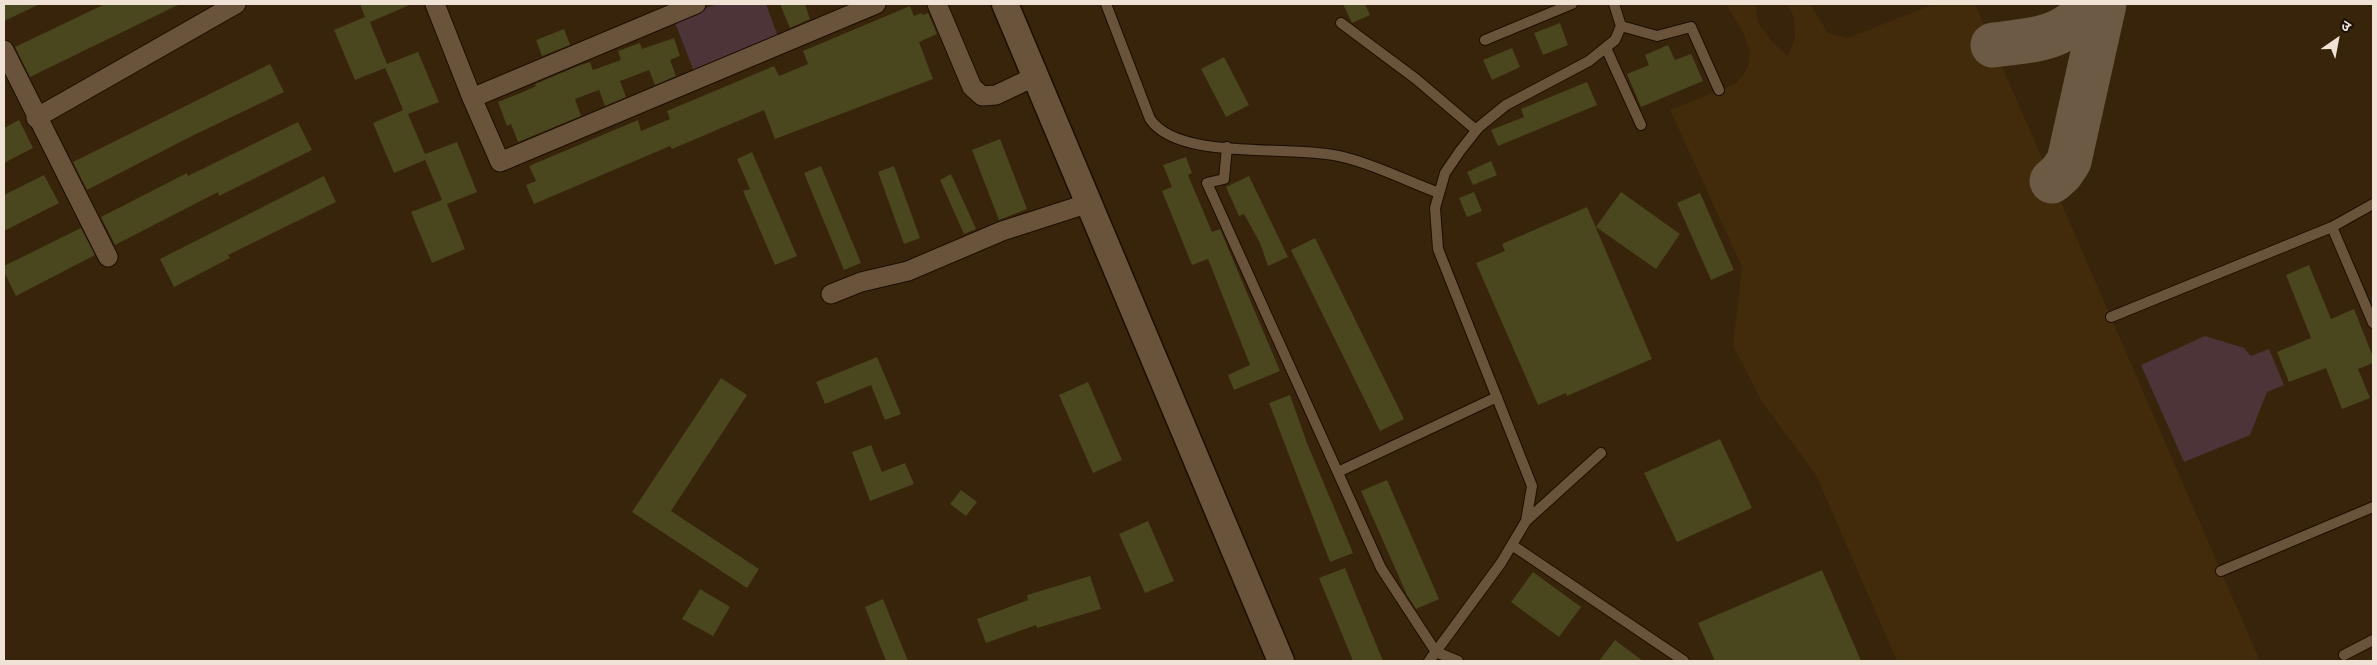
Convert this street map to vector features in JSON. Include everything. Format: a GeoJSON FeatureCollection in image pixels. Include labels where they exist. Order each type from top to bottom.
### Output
{"type":"FeatureCollection","features":[{"type":"Feature","properties":{"kind":"street"},"geometry":{"type":"LineString","coordinates":[[36,118],[236,4]]}},
{"type":"Feature","properties":{"kind":"street"},"geometry":{"type":"LineString","coordinates":[[435,4],[472,98],[500,162],[876,4]]}},
{"type":"Feature","properties":{"kind":"street"},"geometry":{"type":"LineString","coordinates":[[472,98],[696,4]]}},
{"type":"Feature","properties":{"kind":"street"},"geometry":{"type":"LineString","coordinates":[[937,4],[972,87],[982,96],[996,95],[1036,76]]}},
{"type":"Feature","properties":{"kind":"street"},"geometry":{"type":"LineString","coordinates":[[1005,4],[1281,661]]}},
{"type":"Feature","properties":{"kind":"street"},"geometry":{"type":"LineString","coordinates":[[4,50],[36,118],[108,257]]}},
{"type":"Feature","properties":{"kind":"street"},"geometry":{"type":"LineString","coordinates":[[831,294],[861,282],[908,271],[1002,231],[1089,203]]}},
{"type":"Feature","properties":{"kind":"lane"},"geometry":{"type":"LineString","coordinates":[[1106,4],[1150,119],[1156,128],[1174,138],[1200,146],[1312,151],[1346,158],[1439,193]]}},
{"type":"Feature","properties":{"kind":"lane"},"geometry":{"type":"LineString","coordinates":[[1485,40],[1572,4]]}},
{"type":"Feature","properties":{"kind":"lane"},"geometry":{"type":"LineString","coordinates":[[1526,521],[1532,486],[1438,249],[1435,208],[1445,173],[1476,130],[1506,105],[1589,61],[1615,40],[1621,26],[1614,4]]}},
{"type":"Feature","properties":{"kind":"lane"},"geometry":{"type":"LineString","coordinates":[[1341,22],[1416,79],[1476,130]]}},
{"type":"Feature","properties":{"kind":"lane"},"geometry":{"type":"LineString","coordinates":[[1621,26],[1657,36],[1691,27],[1719,90]]}},
{"type":"Feature","properties":{"kind":"lane"},"geometry":{"type":"LineString","coordinates":[[1606,48],[1641,125]]}},
{"type":"Feature","properties":{"kind":"lane"},"geometry":{"type":"LineString","coordinates":[[1228,148],[1224,179],[1207,183],[1381,568],[1432,657]]}},
{"type":"Feature","properties":{"kind":"lane"},"geometry":{"type":"LineString","coordinates":[[2111,317],[2332,227],[2373,204]]}},
{"type":"Feature","properties":{"kind":"lane"},"geometry":{"type":"LineString","coordinates":[[2332,227],[2373,324]]}},
{"type":"Feature","properties":{"kind":"lane"},"geometry":{"type":"LineString","coordinates":[[1338,472],[1497,397]]}},
{"type":"Feature","properties":{"kind":"lane"},"geometry":{"type":"LineString","coordinates":[[1432,657],[1501,563],[1526,521],[1601,453]]}},
{"type":"Feature","properties":{"kind":"lane"},"geometry":{"type":"LineString","coordinates":[[2221,572],[2373,507]]}},
{"type":"Feature","properties":{"kind":"lane"},"geometry":{"type":"LineString","coordinates":[[1512,545],[1684,661]]}},
{"type":"Feature","properties":{"kind":"lane"},"geometry":{"type":"LineString","coordinates":[[2344,655],[2373,640]]}},
{"type":"Feature","properties":{"kind":"lane"},"geometry":{"type":"LineString","coordinates":[[1432,657],[1458,661]]}},
{"type":"Feature","properties":{"kind":"shaded area"},"geometry":{"type":"Polygon","coordinates":[[[717,4],[766,4],[780,42],[695,74],[674,20],[717,4]]]}},
{"type":"Feature","properties":{"kind":"shaded area"},"geometry":{"type":"Polygon","coordinates":[[[1726,4],[1756,4],[1758,22],[1772,42],[1788,56],[1795,39],[1794,17],[1787,4],[1810,4],[1828,33],[1848,38],[1934,4],[1975,4],[2260,661],[1897,661],[1816,475],[1762,402],[1733,346],[1742,267],[1670,110],[1737,83],[1748,67],[1750,52],[1744,34],[1726,4]]]}},
{"type":"Feature","properties":{"kind":"shaded area"},"geometry":{"type":"Polygon","coordinates":[[[2205,336],[2244,348],[2251,356],[2269,349],[2284,385],[2267,392],[2250,435],[2184,462],[2141,365],[2205,336]]]}},
{"type":"Feature","properties":{"kind":"building"},"geometry":{"type":"Polygon","coordinates":[[[4,4],[40,4],[4,21],[4,4]]]}},
{"type":"Feature","properties":{"kind":"building"},"geometry":{"type":"Polygon","coordinates":[[[105,4],[180,4],[30,77],[15,47],[105,4]]]}},
{"type":"Feature","properties":{"kind":"building"},"geometry":{"type":"Polygon","coordinates":[[[360,4],[412,4],[370,22],[387,64],[418,52],[439,102],[408,114],[425,154],[457,142],[477,192],[447,204],[465,249],[432,263],[411,212],[442,200],[436,185],[425,160],[394,173],[373,123],[403,110],[397,95],[385,68],[355,80],[334,30],[365,17],[360,4]]]}},
{"type":"Feature","properties":{"kind":"building"},"geometry":{"type":"Polygon","coordinates":[[[780,4],[805,4],[810,19],[790,28],[780,4]]]}},
{"type":"Feature","properties":{"kind":"building"},"geometry":{"type":"Polygon","coordinates":[[[1343,4],[1365,4],[1370,15],[1352,23],[1343,4]]]}},
{"type":"Feature","properties":{"kind":"building"},"geometry":{"type":"Polygon","coordinates":[[[910,6],[914,16],[928,13],[937,34],[919,42],[933,79],[775,139],[764,110],[672,149],[670,146],[534,204],[526,185],[536,181],[529,166],[638,120],[641,131],[670,119],[667,111],[774,66],[779,76],[808,64],[803,51],[910,6]]]}},
{"type":"Feature","properties":{"kind":"building"},"geometry":{"type":"Polygon","coordinates":[[[1560,23],[1568,45],[1543,55],[1534,33],[1560,23]]]}},
{"type":"Feature","properties":{"kind":"building"},"geometry":{"type":"Polygon","coordinates":[[[564,29],[570,45],[542,56],[536,40],[564,29]]]}},
{"type":"Feature","properties":{"kind":"building"},"geometry":{"type":"Polygon","coordinates":[[[674,38],[680,56],[670,60],[676,76],[655,85],[649,70],[620,81],[626,97],[605,106],[599,90],[575,99],[581,116],[518,142],[511,124],[507,126],[498,102],[578,66],[590,62],[593,70],[621,60],[618,51],[640,43],[642,49],[674,38]]]}},
{"type":"Feature","properties":{"kind":"building"},"geometry":{"type":"Polygon","coordinates":[[[1668,45],[1675,60],[1691,54],[1703,81],[1641,107],[1627,74],[1649,65],[1645,55],[1668,45]]]}},
{"type":"Feature","properties":{"kind":"building"},"geometry":{"type":"Polygon","coordinates":[[[1512,48],[1520,67],[1492,80],[1483,60],[1512,48]]]}},
{"type":"Feature","properties":{"kind":"building"},"geometry":{"type":"Polygon","coordinates":[[[1224,57],[1249,105],[1226,117],[1201,69],[1224,57]]]}},
{"type":"Feature","properties":{"kind":"building"},"geometry":{"type":"Polygon","coordinates":[[[270,64],[284,92],[192,136],[87,190],[73,162],[270,64]]]}},
{"type":"Feature","properties":{"kind":"building"},"geometry":{"type":"Polygon","coordinates":[[[1587,82],[1597,105],[1498,146],[1491,130],[1524,117],[1521,109],[1587,82]]]}},
{"type":"Feature","properties":{"kind":"building"},"geometry":{"type":"Polygon","coordinates":[[[19,120],[33,148],[4,163],[4,128],[19,120]]]}},
{"type":"Feature","properties":{"kind":"building"},"geometry":{"type":"Polygon","coordinates":[[[298,122],[312,150],[219,196],[218,192],[115,245],[101,217],[187,173],[188,176],[298,122]]]}},
{"type":"Feature","properties":{"kind":"building"},"geometry":{"type":"Polygon","coordinates":[[[1000,139],[1027,209],[999,220],[972,150],[1000,139]]]}},
{"type":"Feature","properties":{"kind":"building"},"geometry":{"type":"Polygon","coordinates":[[[752,152],[797,256],[775,265],[743,191],[750,189],[737,159],[752,152]]]}},
{"type":"Feature","properties":{"kind":"building"},"geometry":{"type":"Polygon","coordinates":[[[1186,157],[1192,173],[1188,175],[1212,232],[1220,229],[1280,371],[1234,390],[1228,375],[1250,365],[1208,259],[1192,265],[1162,191],[1172,187],[1163,165],[1186,157]]]}},
{"type":"Feature","properties":{"kind":"building"},"geometry":{"type":"Polygon","coordinates":[[[1491,161],[1497,175],[1473,185],[1467,172],[1491,161]]]}},
{"type":"Feature","properties":{"kind":"building"},"geometry":{"type":"Polygon","coordinates":[[[821,166],[861,263],[844,270],[804,173],[821,166]]]}},
{"type":"Feature","properties":{"kind":"building"},"geometry":{"type":"Polygon","coordinates":[[[894,166],[920,238],[904,244],[878,172],[894,166]]]}},
{"type":"Feature","properties":{"kind":"building"},"geometry":{"type":"Polygon","coordinates":[[[951,174],[976,229],[964,234],[940,180],[951,174]]]}},
{"type":"Feature","properties":{"kind":"building"},"geometry":{"type":"Polygon","coordinates":[[[44,175],[59,203],[4,231],[4,195],[44,175]]]}},
{"type":"Feature","properties":{"kind":"building"},"geometry":{"type":"Polygon","coordinates":[[[324,176],[336,202],[228,255],[230,258],[174,287],[160,259],[324,176]]]}},
{"type":"Feature","properties":{"kind":"building"},"geometry":{"type":"Polygon","coordinates":[[[1249,176],[1288,257],[1268,266],[1260,243],[1244,214],[1239,216],[1226,187],[1249,176]]]}},
{"type":"Feature","properties":{"kind":"building"},"geometry":{"type":"Polygon","coordinates":[[[1474,192],[1482,211],[1467,217],[1459,198],[1474,192]]]}},
{"type":"Feature","properties":{"kind":"building"},"geometry":{"type":"Polygon","coordinates":[[[1621,192],[1680,234],[1656,269],[1596,227],[1621,192]]]}},
{"type":"Feature","properties":{"kind":"building"},"geometry":{"type":"Polygon","coordinates":[[[1700,193],[1734,270],[1711,280],[1677,203],[1700,193]]]}},
{"type":"Feature","properties":{"kind":"building"},"geometry":{"type":"Polygon","coordinates":[[[1587,207],[1652,359],[1567,396],[1566,393],[1538,405],[1476,263],[1505,251],[1502,244],[1587,207]]]}},
{"type":"Feature","properties":{"kind":"building"},"geometry":{"type":"Polygon","coordinates":[[[81,228],[95,255],[16,296],[4,272],[4,266],[81,228]]]}},
{"type":"Feature","properties":{"kind":"building"},"geometry":{"type":"Polygon","coordinates":[[[1315,238],[1404,419],[1380,431],[1291,250],[1315,238]]]}},
{"type":"Feature","properties":{"kind":"building"},"geometry":{"type":"Polygon","coordinates":[[[2309,265],[2331,319],[2354,309],[2373,357],[2373,363],[2358,369],[2370,398],[2342,409],[2326,368],[2289,382],[2277,352],[2311,338],[2286,275],[2309,265]]]}},
{"type":"Feature","properties":{"kind":"building"},"geometry":{"type":"Polygon","coordinates":[[[877,357],[901,414],[885,420],[871,385],[825,404],[816,382],[877,357]]]}},
{"type":"Feature","properties":{"kind":"building"},"geometry":{"type":"Polygon","coordinates":[[[721,378],[747,395],[671,511],[759,569],[747,588],[632,512],[721,378]]]}},
{"type":"Feature","properties":{"kind":"building"},"geometry":{"type":"Polygon","coordinates":[[[1088,382],[1122,460],[1093,473],[1059,395],[1088,382]]]}},
{"type":"Feature","properties":{"kind":"building"},"geometry":{"type":"Polygon","coordinates":[[[1290,395],[1307,443],[1353,553],[1330,562],[1269,403],[1290,395]]]}},
{"type":"Feature","properties":{"kind":"building"},"geometry":{"type":"Polygon","coordinates":[[[1720,439],[1752,508],[1677,542],[1644,473],[1720,439]]]}},
{"type":"Feature","properties":{"kind":"building"},"geometry":{"type":"Polygon","coordinates":[[[871,445],[882,472],[905,463],[914,484],[870,501],[852,452],[871,445]]]}},
{"type":"Feature","properties":{"kind":"building"},"geometry":{"type":"Polygon","coordinates":[[[1387,480],[1439,599],[1416,609],[1407,595],[1361,491],[1387,480]]]}},
{"type":"Feature","properties":{"kind":"building"},"geometry":{"type":"Polygon","coordinates":[[[961,490],[977,502],[966,516],[950,504],[961,490]]]}},
{"type":"Feature","properties":{"kind":"building"},"geometry":{"type":"Polygon","coordinates":[[[1148,521],[1174,581],[1145,593],[1119,534],[1148,521]]]}},
{"type":"Feature","properties":{"kind":"building"},"geometry":{"type":"Polygon","coordinates":[[[1345,568],[1383,661],[1353,661],[1319,578],[1345,568]]]}},
{"type":"Feature","properties":{"kind":"building"},"geometry":{"type":"Polygon","coordinates":[[[1822,570],[1861,661],[1715,661],[1698,623],[1822,570]]]}},
{"type":"Feature","properties":{"kind":"building"},"geometry":{"type":"Polygon","coordinates":[[[1533,572],[1581,607],[1559,637],[1511,602],[1533,572]]]}},
{"type":"Feature","properties":{"kind":"building"},"geometry":{"type":"Polygon","coordinates":[[[1090,576],[1101,609],[1037,628],[1036,625],[986,643],[977,619],[1028,600],[1027,595],[1090,576]]]}},
{"type":"Feature","properties":{"kind":"building"},"geometry":{"type":"Polygon","coordinates":[[[700,589],[730,607],[713,636],[682,619],[700,589]]]}},
{"type":"Feature","properties":{"kind":"building"},"geometry":{"type":"Polygon","coordinates":[[[883,599],[908,661],[886,661],[865,607],[883,599]]]}},
{"type":"Feature","properties":{"kind":"building"},"geometry":{"type":"Polygon","coordinates":[[[1615,640],[1643,661],[1599,661],[1615,640]]]}},
{"type":"Feature","properties":{"kind":"taxiway"},"geometry":{"type":"LineString","coordinates":[[1993,45],[2022,42],[2048,36],[2071,25],[2093,4]]}},
{"type":"Feature","properties":{"kind":"taxiway"},"geometry":{"type":"LineString","coordinates":[[2052,181],[2061,173],[2069,161],[2104,4]]}}]}
